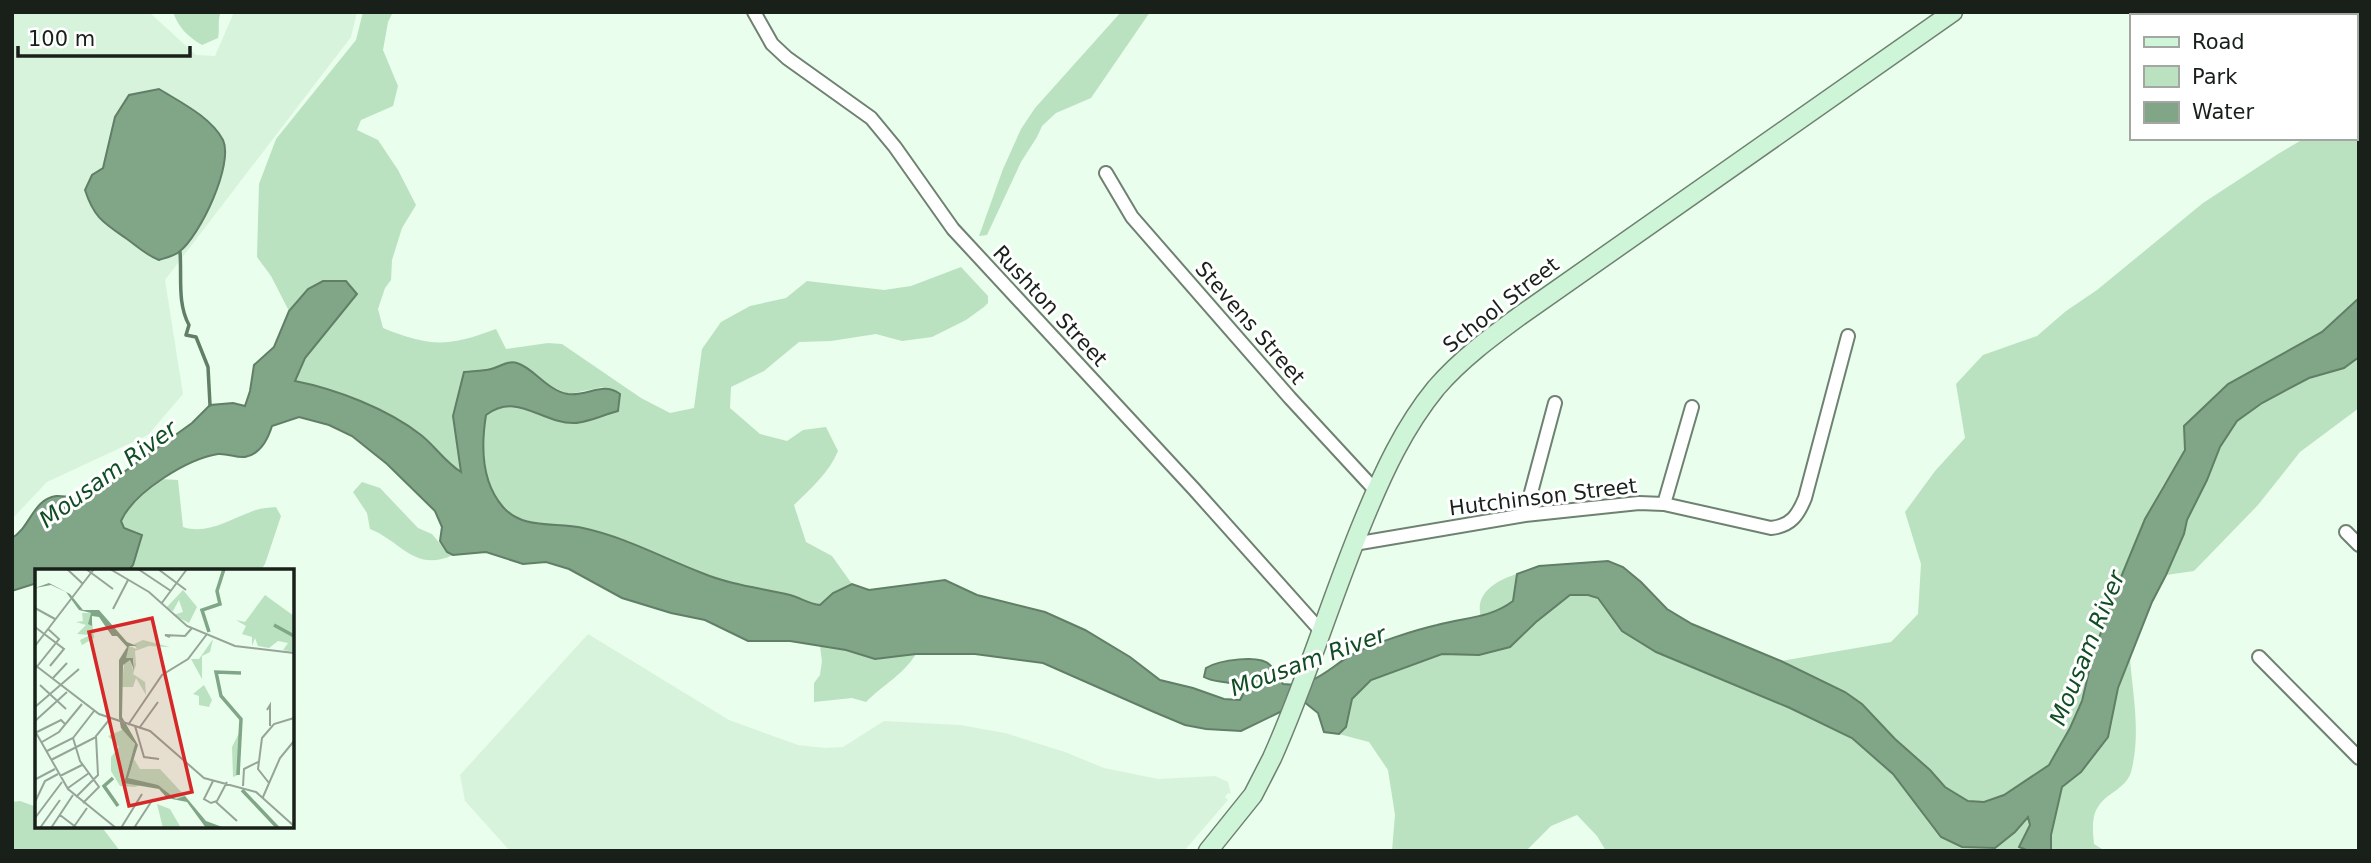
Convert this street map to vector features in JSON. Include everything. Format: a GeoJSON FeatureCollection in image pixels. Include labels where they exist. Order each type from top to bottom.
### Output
{"type":"FeatureCollection","features":[{"type":"Feature","properties":{"kind":"street","name":"Rushton Street"},"geometry":{"type":"LineString","coordinates":[[754,12],[772,44],[787,58],[871,118],[953,229],[1193,488],[1320,630]]}},
{"type":"Feature","properties":{"kind":"street","name":"School Street"},"geometry":{"type":"LineString","coordinates":[[1208,851],[1253,795],[1272,758],[1354,544],[1391,458],[1418,412],[1445,379],[1479,346],[1953,12]]}},
{"type":"Feature","properties":{"kind":"street","name":"Stevens Street"},"geometry":{"type":"LineString","coordinates":[[1106,173],[1132,217],[1290,398],[1376,491]]}},
{"type":"Feature","properties":{"kind":"street","name":"Hutchinson Street"},"geometry":{"type":"LineString","coordinates":[[1354,544],[1525,515],[1605,506],[1664,504],[1771,528],[1790,523],[1805,498],[1848,336]]}},
{"type":"Feature","properties":{"kind":"street"},"geometry":{"type":"LineString","coordinates":[[1525,515],[1555,403]]}},
{"type":"Feature","properties":{"kind":"street"},"geometry":{"type":"LineString","coordinates":[[1664,504],[1692,407]]}},
{"type":"Feature","properties":{"kind":"street"},"geometry":{"type":"LineString","coordinates":[[2346,532],[2359,545]]}},
{"type":"Feature","properties":{"kind":"street"},"geometry":{"type":"LineString","coordinates":[[2259,657],[2359,758]]}},
{"type":"Feature","properties":{"kind":"shaded area"},"geometry":{"type":"Polygon","coordinates":[[[12,12],[149,12],[196,55],[215,56],[234,12],[357,12],[351,37],[165,280],[183,394],[148,435],[47,482],[12,519],[12,12]]]}},
{"type":"Feature","properties":{"kind":"shaded area"},"geometry":{"type":"Polygon","coordinates":[[[588,634],[729,720],[798,745],[843,747],[884,721],[960,725],[1005,733],[1104,768],[1158,779],[1215,776],[1228,782],[1231,794],[1228,793],[1225,797],[1228,800],[1184,851],[510,851],[465,801],[460,775],[588,634]]]}},
{"type":"Feature","properties":{"kind":"green space"},"geometry":{"type":"Polygon","coordinates":[[[173,12],[221,12],[218,38],[202,45],[184,31],[173,12]]]}},
{"type":"Feature","properties":{"kind":"green space"},"geometry":{"type":"Polygon","coordinates":[[[363,12],[393,12],[388,22],[383,50],[398,86],[393,106],[361,120],[357,130],[378,140],[398,170],[416,205],[402,228],[392,260],[391,280],[385,288],[378,309],[383,328],[414,339],[439,342],[452,342],[496,329],[506,349],[548,343],[562,344],[641,398],[670,413],[694,408],[702,349],[721,322],[750,306],[786,298],[807,281],[884,290],[911,286],[961,267],[988,296],[988,303],[984,307],[966,320],[932,337],[902,341],[876,334],[831,341],[799,342],[764,371],[731,387],[730,408],[760,434],[787,441],[803,430],[826,427],[838,451],[824,474],[794,505],[806,542],[832,556],[852,584],[833,593],[820,605],[713,577],[599,532],[530,522],[511,514],[496,497],[487,475],[483,451],[486,415],[497,409],[519,407],[563,422],[580,422],[596,416],[603,387],[569,394],[507,363],[493,369],[464,372],[453,416],[462,473],[409,426],[394,417],[344,395],[295,381],[304,359],[357,294],[346,281],[326,282],[313,287],[289,311],[271,276],[257,257],[259,184],[276,139],[356,40],[363,12]]]}},
{"type":"Feature","properties":{"kind":"green space"},"geometry":{"type":"Polygon","coordinates":[[[1121,12],[1150,12],[1091,98],[1056,113],[1042,126],[1021,162],[987,235],[979,236],[1003,169],[1021,129],[1035,108],[1121,12]]]}},
{"type":"Feature","properties":{"kind":"green space"},"geometry":{"type":"Polygon","coordinates":[[[2357,116],[2359,298],[2322,332],[2228,384],[2163,485],[2145,519],[2093,655],[2082,701],[2049,765],[2004,795],[1984,802],[1968,801],[1945,787],[1862,703],[1781,661],[1891,642],[1918,614],[1921,564],[1905,512],[1935,471],[1965,438],[1956,384],[1983,355],[2037,336],[2203,203],[2302,140],[2357,140],[2357,116]]]}},
{"type":"Feature","properties":{"kind":"green space"},"geometry":{"type":"Polygon","coordinates":[[[2359,357],[2359,408],[2300,452],[2258,505],[2194,571],[2166,575],[2220,447],[2237,421],[2262,403],[2309,378],[2344,368],[2359,357]]]}},
{"type":"Feature","properties":{"kind":"green space"},"geometry":{"type":"Polygon","coordinates":[[[161,479],[178,480],[183,527],[210,528],[256,510],[276,507],[281,516],[261,569],[130,569],[136,548],[121,521],[126,509],[161,479]]]}},
{"type":"Feature","properties":{"kind":"green space"},"geometry":{"type":"Polygon","coordinates":[[[362,482],[380,488],[418,528],[432,534],[447,552],[453,555],[440,560],[418,558],[370,529],[367,513],[353,492],[362,482]]]}},
{"type":"Feature","properties":{"kind":"green space"},"geometry":{"type":"Polygon","coordinates":[[[1517,574],[1513,601],[1501,610],[1481,617],[1484,594],[1495,584],[1517,574]]]}},
{"type":"Feature","properties":{"kind":"green space"},"geometry":{"type":"Polygon","coordinates":[[[1570,595],[1598,598],[1622,631],[1656,652],[1790,708],[1852,738],[1893,774],[1941,837],[1962,847],[1994,848],[2015,832],[2028,816],[2030,825],[2019,846],[2029,851],[1606,851],[1597,836],[1577,815],[1551,826],[1526,851],[1392,851],[1395,815],[1388,770],[1369,742],[1339,734],[1346,727],[1351,699],[1371,680],[1442,654],[1479,655],[1525,634],[1570,595]]]}},
{"type":"Feature","properties":{"kind":"green space"},"geometry":{"type":"Polygon","coordinates":[[[820,646],[875,659],[916,654],[899,674],[866,702],[852,698],[814,702],[814,683],[820,675],[822,661],[820,646]]]}},
{"type":"Feature","properties":{"kind":"green space"},"geometry":{"type":"Polygon","coordinates":[[[2130,659],[2135,716],[2134,758],[2128,778],[2102,802],[2094,815],[2094,844],[2105,851],[2051,851],[2051,835],[2062,787],[2081,772],[2108,737],[2118,688],[2130,659]]]}},
{"type":"Feature","properties":{"kind":"green space"},"geometry":{"type":"Polygon","coordinates":[[[20,801],[35,806],[35,828],[103,828],[120,851],[12,851],[12,802],[20,801]]]}},
{"type":"Feature","properties":{"kind":"water"},"geometry":{"type":"Polygon","coordinates":[[[159,89],[211,124],[223,140],[225,151],[224,165],[213,199],[196,231],[179,252],[159,260],[142,251],[101,219],[85,190],[92,175],[103,168],[115,117],[129,95],[159,89]]]}},
{"type":"Feature","properties":{"kind":"water"},"geometry":{"type":"Polygon","coordinates":[[[323,281],[346,281],[357,294],[305,358],[295,381],[344,395],[393,417],[421,435],[461,472],[453,416],[464,372],[488,370],[514,362],[529,369],[560,392],[575,394],[607,389],[620,394],[618,411],[580,423],[563,422],[530,410],[508,406],[497,408],[486,415],[483,451],[490,486],[503,507],[520,519],[599,532],[713,577],[820,605],[833,593],[852,584],[869,590],[945,580],[977,595],[1045,612],[1085,630],[1130,657],[1160,680],[1224,699],[1240,700],[1244,692],[1240,688],[1204,677],[1206,668],[1229,661],[1258,660],[1270,665],[1283,684],[1305,683],[1373,645],[1504,607],[1513,601],[1517,574],[1539,566],[1608,561],[1623,567],[1667,609],[1692,624],[1781,661],[1845,692],[1862,704],[1945,787],[1968,801],[1984,802],[2004,795],[2049,765],[2070,728],[2082,701],[2093,655],[2116,589],[2145,519],[2185,450],[2184,426],[2228,384],[2322,332],[2359,298],[2359,357],[2344,368],[2309,378],[2262,403],[2237,421],[2220,447],[2152,602],[2118,688],[2108,737],[2081,772],[2062,787],[2051,835],[2051,851],[2029,851],[2019,847],[2030,825],[2028,817],[1995,848],[1962,847],[1941,837],[1893,774],[1852,738],[1790,708],[1656,652],[1622,631],[1598,598],[1588,595],[1570,595],[1510,647],[1479,655],[1442,654],[1371,680],[1352,699],[1346,727],[1339,734],[1324,732],[1318,713],[1303,701],[1241,731],[1206,729],[1185,725],[1043,663],[975,654],[916,654],[875,659],[846,650],[790,641],[748,641],[705,620],[622,598],[569,569],[546,562],[523,564],[486,552],[453,555],[447,552],[440,541],[442,527],[435,511],[387,464],[352,436],[329,425],[299,417],[272,426],[263,445],[251,455],[242,457],[218,454],[205,457],[177,470],[149,488],[121,521],[124,528],[142,535],[130,569],[35,569],[35,584],[12,591],[12,538],[42,502],[56,496],[85,500],[192,423],[210,405],[233,403],[245,406],[254,365],[274,347],[289,311],[308,289],[323,281]]]}},
{"type":"Feature","properties":{"kind":"waterway"},"geometry":{"type":"LineString","coordinates":[[180,252],[181,299],[189,325],[186,335],[196,337],[208,367],[210,405]]}},
{"type":"Feature","properties":{"kind":"water label","name":"Mousam River"},"geometry":{"type":"Point","coordinates":[108,474]}},
{"type":"Feature","properties":{"kind":"water label","name":"Mousam River"},"geometry":{"type":"Point","coordinates":[2087,648]}},
{"type":"Feature","properties":{"kind":"water label","name":"Mousam River"},"geometry":{"type":"Point","coordinates":[1308,661]}}]}
